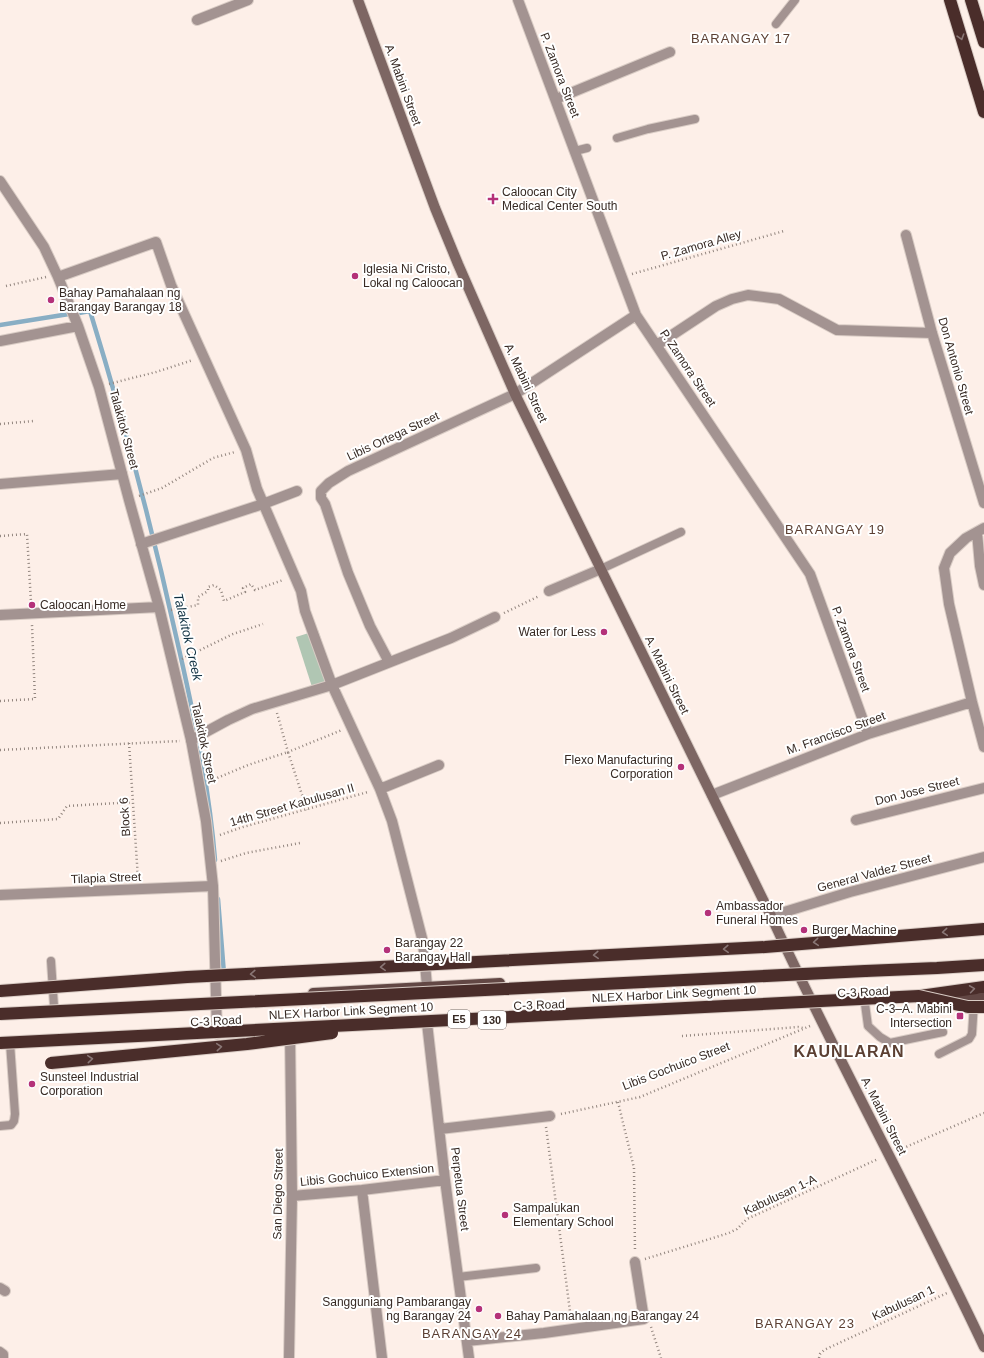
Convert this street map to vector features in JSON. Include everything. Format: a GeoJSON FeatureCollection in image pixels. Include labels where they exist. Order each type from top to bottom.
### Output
{"type":"FeatureCollection","features":[{"type":"Feature","properties":{"kind":"highway"},"geometry":{"type":"LineString","coordinates":[[950,0],[984,112]]}},
{"type":"Feature","properties":{"kind":"highway"},"geometry":{"type":"LineString","coordinates":[[971,0],[983,41]]}},
{"type":"Feature","properties":{"kind":"highway"},"geometry":{"type":"LineString","coordinates":[[0,991],[195,977],[765,946],[984,929]]}},
{"type":"Feature","properties":{"kind":"highway","name":"NLEX Harbor Link Segment 10"},"geometry":{"type":"LineString","coordinates":[[0,1014],[984,965]]}},
{"type":"Feature","properties":{"kind":"highway"},"geometry":{"type":"LineString","coordinates":[[919,996],[984,987]]}},
{"type":"Feature","properties":{"kind":"highway"},"geometry":{"type":"LineString","coordinates":[[919,996],[968,1007],[984,1007]]}},
{"type":"Feature","properties":{"kind":"highway","name":"NLEX Harbor Link Segment 10"},"geometry":{"type":"LineString","coordinates":[[3,1043],[919,996]]}},
{"type":"Feature","properties":{"kind":"highway"},"geometry":{"type":"LineString","coordinates":[[51,1063],[247,1044],[414,1022]]}},
{"type":"Feature","properties":{"kind":"main road","name":"A. Mabini Street"},"geometry":{"type":"LineString","coordinates":[[358,0],[435,208],[515,394],[772,916],[796,970],[956,1288],[984,1347]]}},
{"type":"Feature","properties":{"kind":"main road","name":"C-3 Road"},"geometry":{"type":"LineString","coordinates":[[0,1009],[427,986],[796,970],[984,965]]}},
{"type":"Feature","properties":{"kind":"main road","name":"C-3 Road"},"geometry":{"type":"LineString","coordinates":[[3,1043],[815,1007],[979,998]]}},
{"type":"Feature","properties":{"kind":"street"},"geometry":{"type":"LineString","coordinates":[[197,20],[248,0]]}},
{"type":"Feature","properties":{"kind":"street","name":"P. Zamora Street"},"geometry":{"type":"LineString","coordinates":[[518,0],[636,315],[810,574],[868,734]]}},
{"type":"Feature","properties":{"kind":"street"},"geometry":{"type":"LineString","coordinates":[[556,99],[670,52]]}},
{"type":"Feature","properties":{"kind":"street","name":"Talakitok Street"},"geometry":{"type":"LineString","coordinates":[[0,181],[44,247],[58,276],[78,326],[100,387],[129,500],[144,543],[191,740],[206,821],[213,886],[217,1034]]}},
{"type":"Feature","properties":{"kind":"street","name":"Don Antonio Street"},"geometry":{"type":"LineString","coordinates":[[906,236],[932,333],[984,503]]}},
{"type":"Feature","properties":{"kind":"street"},"geometry":{"type":"LineString","coordinates":[[58,276],[156,242],[171,285],[235,423],[246,450],[257,489],[295,575],[332,685],[380,789],[392,821],[423,942],[427,986]]}},
{"type":"Feature","properties":{"kind":"street"},"geometry":{"type":"LineString","coordinates":[[657,345],[716,306],[732,299],[748,295],[779,299],[837,330],[932,333]]}},
{"type":"Feature","properties":{"kind":"street","name":"Libis Ortega Street"},"geometry":{"type":"LineString","coordinates":[[389,662],[370,626],[348,573],[322,498],[321,490],[348,471],[515,394],[636,315]]}},
{"type":"Feature","properties":{"kind":"street"},"geometry":{"type":"LineString","coordinates":[[0,341],[78,326]]}},
{"type":"Feature","properties":{"kind":"street"},"geometry":{"type":"LineString","coordinates":[[0,484],[122,474]]}},
{"type":"Feature","properties":{"kind":"street"},"geometry":{"type":"LineString","coordinates":[[144,543],[263,504],[297,491]]}},
{"type":"Feature","properties":{"kind":"street"},"geometry":{"type":"LineString","coordinates":[[984,585],[980,566],[980,530],[966,538],[950,552],[944,568],[949,604],[972,702],[982,733],[984,748]]}},
{"type":"Feature","properties":{"kind":"street"},"geometry":{"type":"LineString","coordinates":[[549,591],[601,569]]}},
{"type":"Feature","properties":{"kind":"street"},"geometry":{"type":"LineString","coordinates":[[0,615],[159,607]]}},
{"type":"Feature","properties":{"kind":"street"},"geometry":{"type":"LineString","coordinates":[[191,740],[228,720],[252,710],[332,685],[451,638],[495,617]]}},
{"type":"Feature","properties":{"kind":"street","name":"M. Francisco Street"},"geometry":{"type":"LineString","coordinates":[[712,795],[868,734],[972,702]]}},
{"type":"Feature","properties":{"kind":"street"},"geometry":{"type":"LineString","coordinates":[[380,789],[439,765]]}},
{"type":"Feature","properties":{"kind":"street","name":"Don Jose Street"},"geometry":{"type":"LineString","coordinates":[[856,820],[984,788]]}},
{"type":"Feature","properties":{"kind":"street","name":"General Valdez Street"},"geometry":{"type":"LineString","coordinates":[[772,916],[850,892],[984,857]]}},
{"type":"Feature","properties":{"kind":"street","name":"Tilapia Street"},"geometry":{"type":"LineString","coordinates":[[0,895],[213,886]]}},
{"type":"Feature","properties":{"kind":"street","name":"Perpetua Street"},"geometry":{"type":"LineString","coordinates":[[428,1023],[445,1180],[469,1358]]}},
{"type":"Feature","properties":{"kind":"street","name":"San Diego Street"},"geometry":{"type":"LineString","coordinates":[[289,1358],[292,1196],[290,1030]]}},
{"type":"Feature","properties":{"kind":"street"},"geometry":{"type":"LineString","coordinates":[[440,1128],[547,1117]]}},
{"type":"Feature","properties":{"kind":"street","name":"Libis Gochuico Extension"},"geometry":{"type":"LineString","coordinates":[[292,1196],[362,1190],[445,1180]]}},
{"type":"Feature","properties":{"kind":"street"},"geometry":{"type":"LineString","coordinates":[[362,1190],[382,1358]]}},
{"type":"Feature","properties":{"kind":"street"},"geometry":{"type":"LineString","coordinates":[[467,1341],[644,1319],[635,1262]]}},
{"type":"Feature","properties":{"kind":"lane"},"geometry":{"type":"LineString","coordinates":[[776,24],[795,0]]}},
{"type":"Feature","properties":{"kind":"lane"},"geometry":{"type":"LineString","coordinates":[[617,138],[648,128],[696,119]]}},
{"type":"Feature","properties":{"kind":"lane"},"geometry":{"type":"LineString","coordinates":[[575,151],[587,148]]}},
{"type":"Feature","properties":{"kind":"lane"},"geometry":{"type":"LineString","coordinates":[[601,569],[681,532]]}},
{"type":"Feature","properties":{"kind":"lane"},"geometry":{"type":"LineString","coordinates":[[51,961],[54,1006]]}},
{"type":"Feature","properties":{"kind":"lane"},"geometry":{"type":"LineString","coordinates":[[939,1054],[969,1039],[972,1034],[979,998]]}},
{"type":"Feature","properties":{"kind":"lane"},"geometry":{"type":"LineString","coordinates":[[865,1004],[868,1026],[880,1037],[890,1043],[943,1032]]}},
{"type":"Feature","properties":{"kind":"lane"},"geometry":{"type":"LineString","coordinates":[[0,1126],[11,1125],[14,1121],[15,1114],[3,1043]]}},
{"type":"Feature","properties":{"kind":"lane"},"geometry":{"type":"LineString","coordinates":[[458,1277],[536,1268]]}},
{"type":"Feature","properties":{"kind":"lane"},"geometry":{"type":"LineString","coordinates":[[0,1351],[4,1354],[4,1358]]}},
{"type":"Feature","properties":{"kind":"path","name":"P. Zamora Alley"},"geometry":{"type":"LineString","coordinates":[[622,277],[784,231]]}},
{"type":"Feature","properties":{"kind":"path"},"geometry":{"type":"LineString","coordinates":[[6,286],[58,276]]}},
{"type":"Feature","properties":{"kind":"path"},"geometry":{"type":"LineString","coordinates":[[100,387],[156,372],[203,356]]}},
{"type":"Feature","properties":{"kind":"path"},"geometry":{"type":"LineString","coordinates":[[0,424],[34,421]]}},
{"type":"Feature","properties":{"kind":"path"},"geometry":{"type":"LineString","coordinates":[[129,500],[162,488],[213,458],[246,450]]}},
{"type":"Feature","properties":{"kind":"path"},"geometry":{"type":"LineString","coordinates":[[0,536],[27,534],[36,699],[0,701]]}},
{"type":"Feature","properties":{"kind":"path"},"geometry":{"type":"LineString","coordinates":[[159,607],[173,611],[198,605],[198,597],[208,591],[208,587],[214,585],[221,590],[224,601],[245,592],[243,588],[251,584],[255,590],[295,575]]}},
{"type":"Feature","properties":{"kind":"path"},"geometry":{"type":"LineString","coordinates":[[495,617],[549,591]]}},
{"type":"Feature","properties":{"kind":"path"},"geometry":{"type":"LineString","coordinates":[[173,664],[233,634],[262,624]]}},
{"type":"Feature","properties":{"kind":"path"},"geometry":{"type":"LineString","coordinates":[[274,703],[307,810]]}},
{"type":"Feature","properties":{"kind":"path"},"geometry":{"type":"LineString","coordinates":[[200,786],[248,765],[288,752],[351,726]]}},
{"type":"Feature","properties":{"kind":"path"},"geometry":{"type":"LineString","coordinates":[[0,750],[191,740]]}},
{"type":"Feature","properties":{"kind":"path","name":"Block 6"},"geometry":{"type":"LineString","coordinates":[[129,744],[138,890]]}},
{"type":"Feature","properties":{"kind":"path","name":"14th Street Kabulusan II"},"geometry":{"type":"LineString","coordinates":[[208,839],[380,789]]}},
{"type":"Feature","properties":{"kind":"path"},"geometry":{"type":"LineString","coordinates":[[0,823],[58,819],[67,806],[133,802]]}},
{"type":"Feature","properties":{"kind":"path"},"geometry":{"type":"LineString","coordinates":[[210,864],[246,853],[300,843]]}},
{"type":"Feature","properties":{"kind":"path","name":"Libis Gochuico Street"},"geometry":{"type":"LineString","coordinates":[[547,1117],[640,1097],[822,1021]]}},
{"type":"Feature","properties":{"kind":"path"},"geometry":{"type":"LineString","coordinates":[[682,1036],[798,1027],[803,1029]]}},
{"type":"Feature","properties":{"kind":"path"},"geometry":{"type":"LineString","coordinates":[[618,1102],[634,1168],[635,1262]]}},
{"type":"Feature","properties":{"kind":"path","name":"Kabulusan 1-A"},"geometry":{"type":"LineString","coordinates":[[635,1262],[729,1234],[737,1229],[747,1219],[984,1113]]}},
{"type":"Feature","properties":{"kind":"path"},"geometry":{"type":"LineString","coordinates":[[547,1117],[572,1329]]}},
{"type":"Feature","properties":{"kind":"path","name":"Kabulusan 1"},"geometry":{"type":"LineString","coordinates":[[819,1358],[820,1354],[824,1350],[956,1288]]}},
{"type":"Feature","properties":{"kind":"path"},"geometry":{"type":"LineString","coordinates":[[644,1319],[651,1326],[661,1358]]}},
{"type":"Feature","properties":{"kind":"green space"},"geometry":{"type":"Polygon","coordinates":[[[318,630],[334,679],[312,687],[296,637],[318,630]]]}},
{"type":"Feature","properties":{"kind":"waterway","name":"Talakitok Creek"},"geometry":{"type":"LineString","coordinates":[[79,313],[90,311],[147,513],[167,595],[205,776],[215,860]]}},
{"type":"Feature","properties":{"kind":"waterway"},"geometry":{"type":"LineString","coordinates":[[0,325],[69,314]]}},
{"type":"Feature","properties":{"kind":"waterway","name":"Talakitok Creek"},"geometry":{"type":"LineString","coordinates":[[218,899],[224,974]]}},
{"type":"Feature","properties":{"kind":"place","name":"Caloocan City Medical Center South"},"geometry":{"type":"Point","coordinates":[493,199]}},
{"type":"Feature","properties":{"kind":"place","name":"Iglesia Ni Cristo, Lokal ng Caloocan"},"geometry":{"type":"Point","coordinates":[355,276]}},
{"type":"Feature","properties":{"kind":"place","name":"Bahay Pamahalaan ng Barangay Barangay 18"},"geometry":{"type":"Point","coordinates":[51,300]}},
{"type":"Feature","properties":{"kind":"place","name":"Caloocan Home"},"geometry":{"type":"Point","coordinates":[32,605]}},
{"type":"Feature","properties":{"kind":"place","name":"Water for Less"},"geometry":{"type":"Point","coordinates":[604,632]}},
{"type":"Feature","properties":{"kind":"place","name":"Flexo Manufacturing Corporation"},"geometry":{"type":"Point","coordinates":[681,767]}},
{"type":"Feature","properties":{"kind":"place","name":"Ambassador Funeral Homes"},"geometry":{"type":"Point","coordinates":[708,913]}},
{"type":"Feature","properties":{"kind":"place","name":"Burger Machine"},"geometry":{"type":"Point","coordinates":[804,930]}},
{"type":"Feature","properties":{"kind":"place","name":"Barangay 22 Barangay Hall"},"geometry":{"type":"Point","coordinates":[387,950]}},
{"type":"Feature","properties":{"kind":"place","name":"C-3–A. Mabini Intersection"},"geometry":{"type":"Point","coordinates":[960,1016]}},
{"type":"Feature","properties":{"kind":"place","name":"Sunsteel Industrial Corporation"},"geometry":{"type":"Point","coordinates":[32,1084]}},
{"type":"Feature","properties":{"kind":"place","name":"Sampalukan Elementary School"},"geometry":{"type":"Point","coordinates":[505,1215]}},
{"type":"Feature","properties":{"kind":"place","name":"Sangguniang Pambarangay ng Barangay 24"},"geometry":{"type":"Point","coordinates":[479,1309]}},
{"type":"Feature","properties":{"kind":"place","name":"Bahay Pamahalaan ng Barangay 24"},"geometry":{"type":"Point","coordinates":[498,1316]}},
{"type":"Feature","properties":{"kind":"district","name":"BARANGAY 17"},"geometry":{"type":"Point","coordinates":[741,38]}},
{"type":"Feature","properties":{"kind":"district","name":"BARANGAY 19"},"geometry":{"type":"Point","coordinates":[835,529]}},
{"type":"Feature","properties":{"kind":"district","name":"KAUNLARAN"},"geometry":{"type":"Point","coordinates":[849,1051]}},
{"type":"Feature","properties":{"kind":"district","name":"BARANGAY 23"},"geometry":{"type":"Point","coordinates":[805,1323]}},
{"type":"Feature","properties":{"kind":"district","name":"BARANGAY 24"},"geometry":{"type":"Point","coordinates":[472,1333]}}]}
